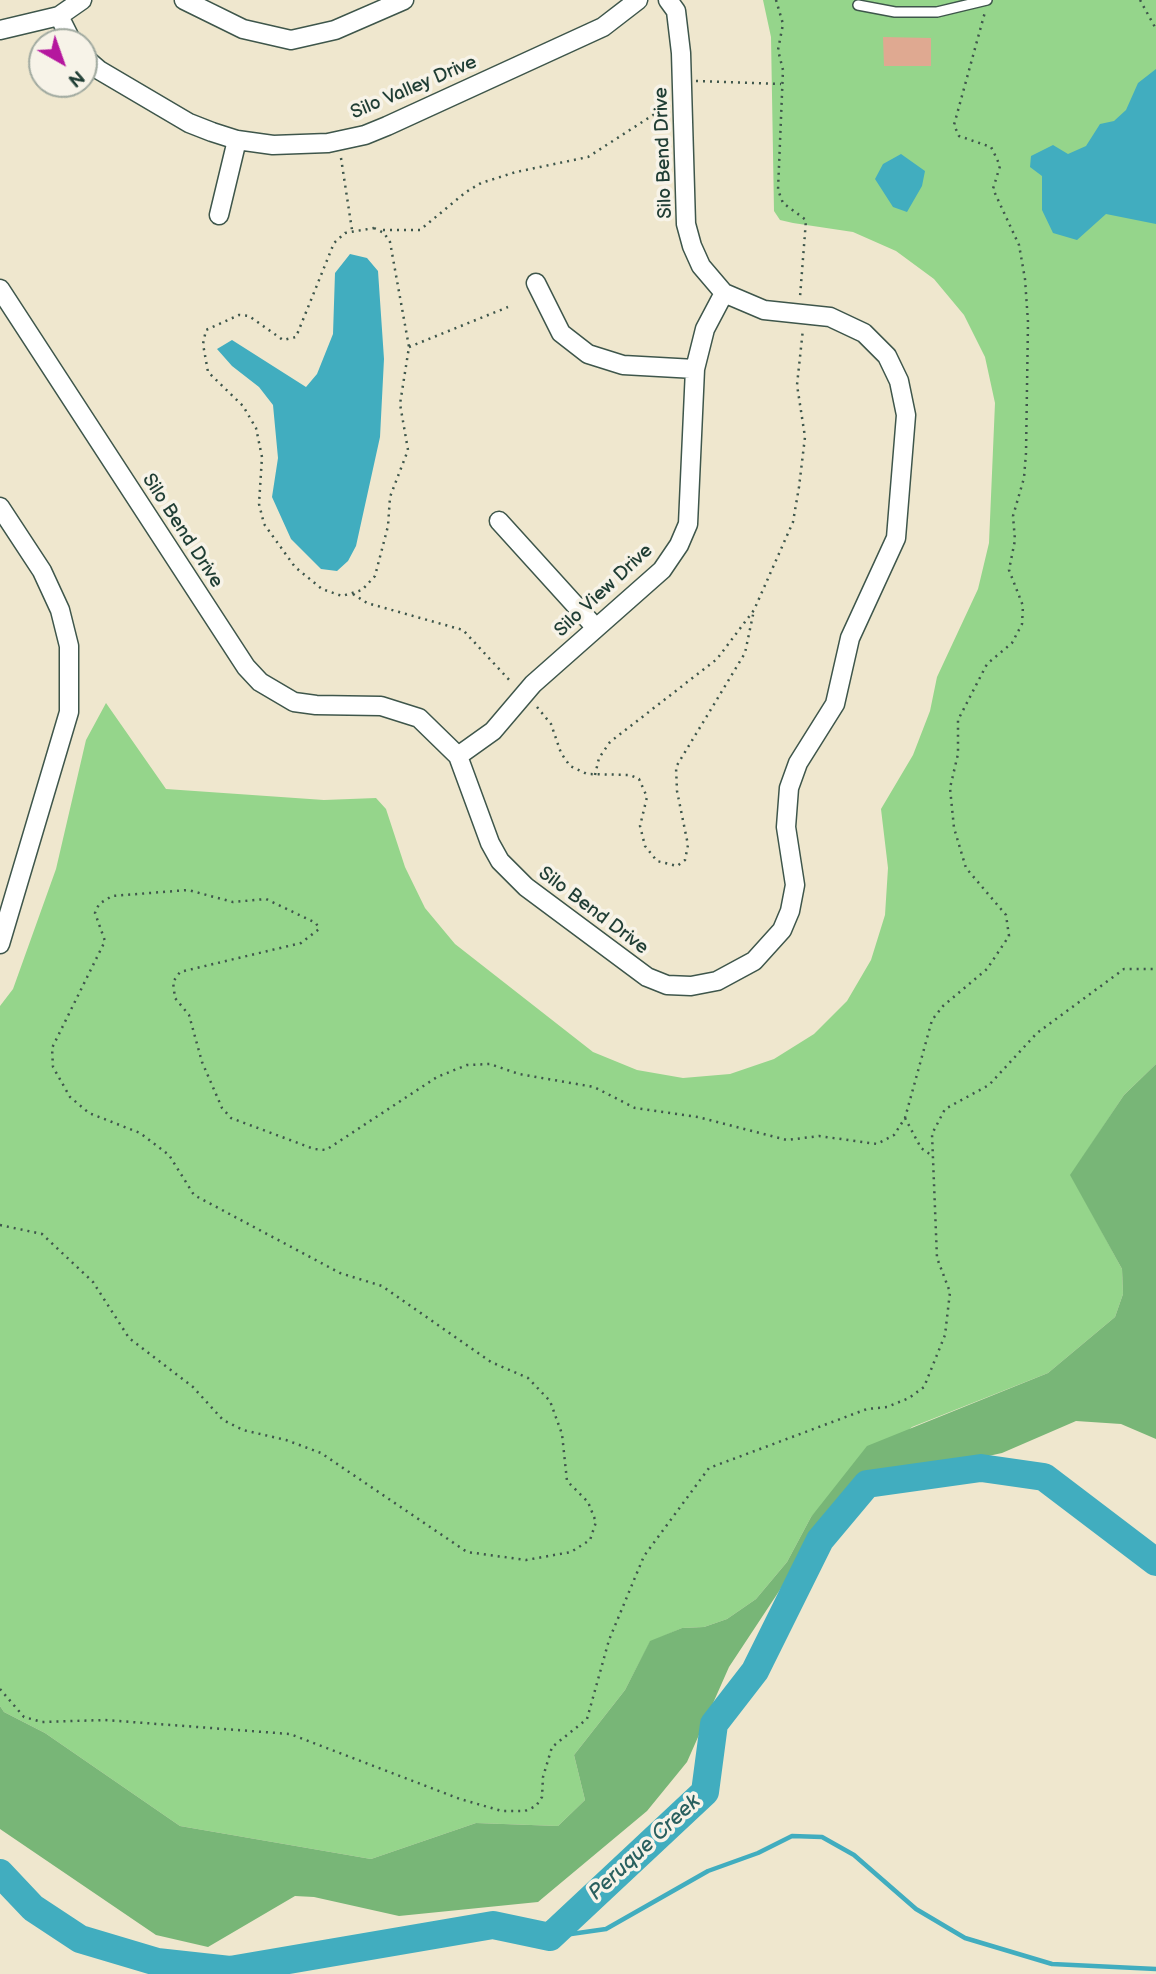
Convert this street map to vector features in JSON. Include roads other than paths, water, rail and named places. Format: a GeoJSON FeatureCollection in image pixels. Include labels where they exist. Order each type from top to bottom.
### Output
{"type":"FeatureCollection","features":[{"type":"Feature","properties":{"kind":"street"},"geometry":{"type":"LineString","coordinates":[[0,30],[59,16],[82,0]]}},
{"type":"Feature","properties":{"kind":"street"},"geometry":{"type":"LineString","coordinates":[[184,0],[243,29],[291,40],[335,30],[404,0]]}},
{"type":"Feature","properties":{"kind":"street","name":"Silo Valley Drive"},"geometry":{"type":"LineString","coordinates":[[98,69],[189,122],[237,140],[302,145],[365,135],[603,27],[638,0]]}},
{"type":"Feature","properties":{"kind":"street","name":"Silo Bend Drive"},"geometry":{"type":"LineString","coordinates":[[0,289],[246,667],[260,682],[295,702],[401,709],[419,718],[458,756],[486,832],[500,861],[526,887],[647,977],[667,985],[691,986],[717,981],[754,961],[782,930],[796,885],[786,827],[789,788],[798,764],[835,704],[850,638],[896,538],[906,415],[899,381],[887,356],[864,333],[830,317],[764,310],[724,293],[702,266],[686,224],[681,53],[676,11],[668,0]]}},
{"type":"Feature","properties":{"kind":"street"},"geometry":{"type":"LineString","coordinates":[[59,16],[65,28]]}},
{"type":"Feature","properties":{"kind":"street"},"geometry":{"type":"LineString","coordinates":[[219,215],[237,140]]}},
{"type":"Feature","properties":{"kind":"street"},"geometry":{"type":"LineString","coordinates":[[536,283],[561,333],[588,354],[623,365],[695,369]]}},
{"type":"Feature","properties":{"kind":"street","name":"Silo View Drive"},"geometry":{"type":"LineString","coordinates":[[458,756],[493,731],[533,684],[662,570],[679,545],[688,524],[695,369],[705,329],[724,293]]}},
{"type":"Feature","properties":{"kind":"street"},"geometry":{"type":"LineString","coordinates":[[0,507],[41,571],[60,610],[69,659],[69,712],[0,944]]}},
{"type":"Feature","properties":{"kind":"street"},"geometry":{"type":"LineString","coordinates":[[499,521],[596,628]]}},
{"type":"Feature","properties":{"kind":"lane"},"geometry":{"type":"LineString","coordinates":[[858,5],[895,12],[937,12],[987,4]]}},
{"type":"Feature","properties":{"kind":"water"},"geometry":{"type":"Polygon","coordinates":[[[1156,69],[1156,224],[1106,214],[1077,240],[1053,233],[1042,210],[1042,176],[1030,167],[1031,156],[1053,145],[1068,154],[1086,146],[1100,124],[1114,121],[1126,110],[1138,83],[1156,69]]]}},
{"type":"Feature","properties":{"kind":"water"},"geometry":{"type":"Polygon","coordinates":[[[901,154],[925,171],[922,186],[907,212],[893,207],[875,179],[883,164],[901,154]]]}},
{"type":"Feature","properties":{"kind":"water"},"geometry":{"type":"Polygon","coordinates":[[[350,254],[367,258],[378,271],[384,359],[380,437],[356,546],[348,561],[337,571],[321,569],[291,539],[272,497],[278,458],[273,405],[259,387],[232,366],[217,349],[232,340],[306,387],[317,374],[333,334],[335,273],[350,254]]]}},
{"type":"Feature","properties":{"kind":"waterway","name":"Peruque Creek"},"geometry":{"type":"LineString","coordinates":[[0,1873],[33,1908],[80,1939],[157,1962],[230,1970],[493,1925],[550,1937],[705,1792],[714,1724],[755,1671],[820,1540],[867,1484],[981,1468],[1044,1477],[1156,1562]]}},
{"type":"Feature","properties":{"kind":"waterway"},"geometry":{"type":"LineString","coordinates":[[550,1937],[606,1929],[708,1871],[758,1853],[792,1836],[822,1837],[854,1855],[916,1909],[965,1938],[1052,1964],[1156,1969]]}}]}
